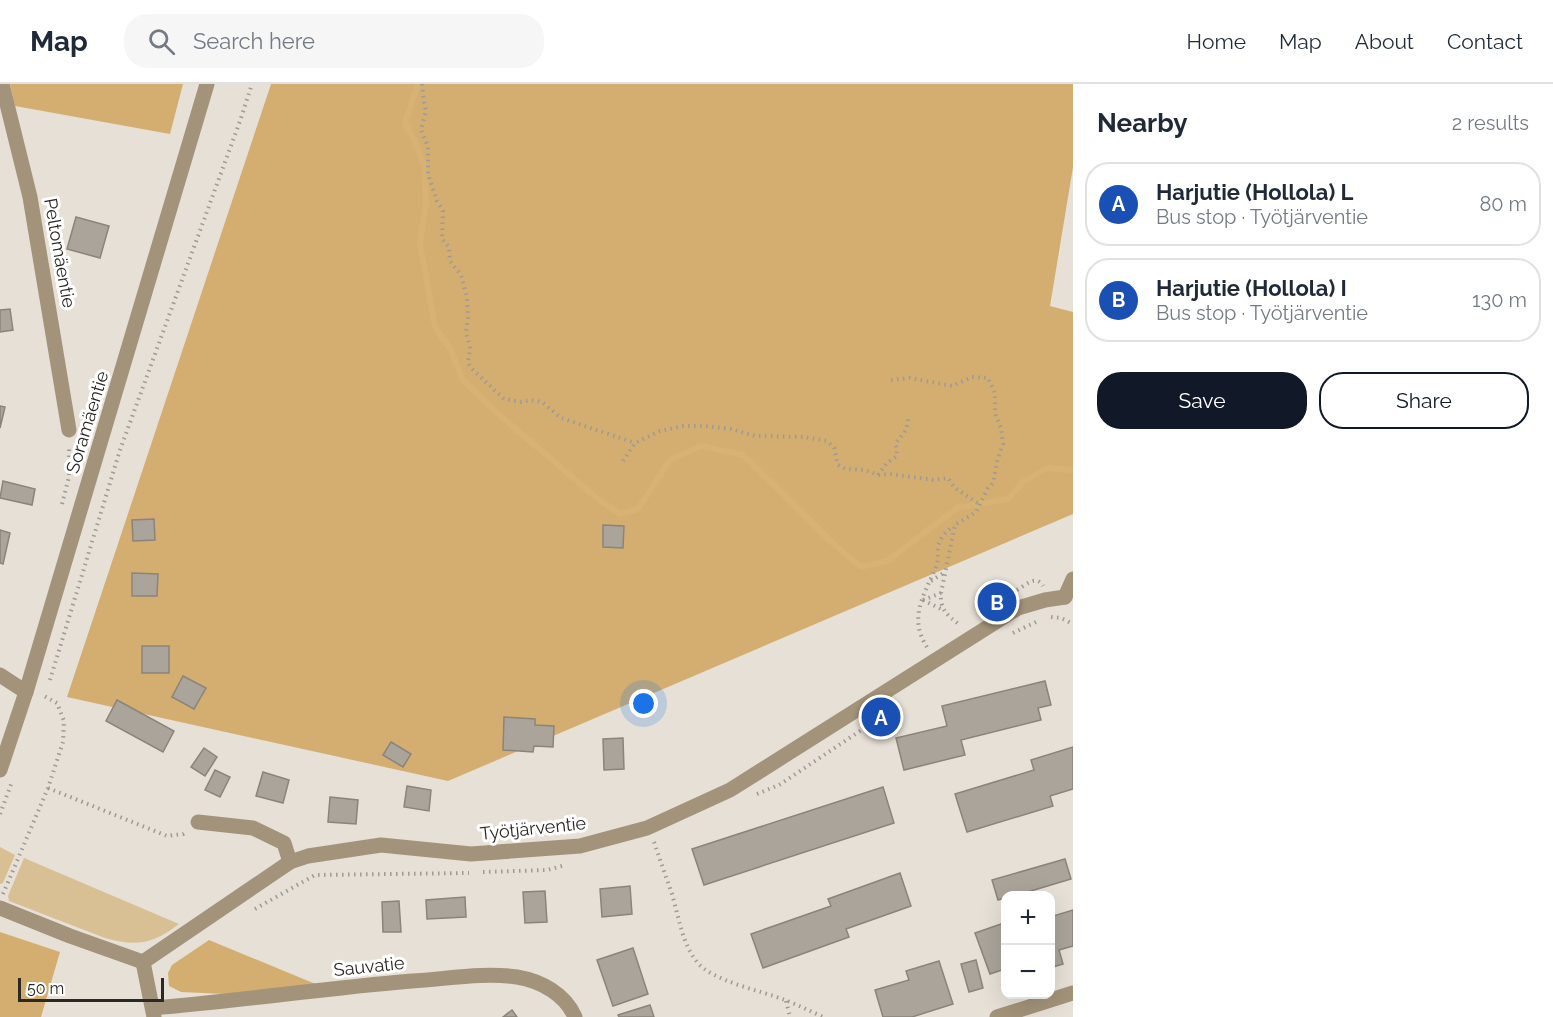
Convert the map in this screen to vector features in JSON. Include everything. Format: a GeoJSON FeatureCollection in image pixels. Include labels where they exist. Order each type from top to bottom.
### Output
{"type":"FeatureCollection","features":[{"type":"Feature","properties":{"kind":"street","name":"Peltomäentie"},"geometry":{"type":"LineString","coordinates":[[2,84],[30,197],[69,430]]}},
{"type":"Feature","properties":{"kind":"street","name":"Soramäentie"},"geometry":{"type":"LineString","coordinates":[[0,770],[26,692],[207,84]]}},
{"type":"Feature","properties":{"kind":"street","name":"Työtjärventie"},"geometry":{"type":"LineString","coordinates":[[143,962],[290,862],[308,856],[381,845],[471,854],[580,846],[647,828],[730,790],[1018,608],[1045,600],[1069,599],[1073,579]]}},
{"type":"Feature","properties":{"kind":"street"},"geometry":{"type":"LineString","coordinates":[[0,675],[26,692]]}},
{"type":"Feature","properties":{"kind":"street"},"geometry":{"type":"LineString","coordinates":[[198,822],[253,828],[284,843],[290,862]]}},
{"type":"Feature","properties":{"kind":"street"},"geometry":{"type":"LineString","coordinates":[[0,909],[143,962],[153,1012]]}},
{"type":"Feature","properties":{"kind":"street","name":"Sauvatie"},"geometry":{"type":"LineString","coordinates":[[153,1012],[384,984],[496,975],[520,977],[542,984],[561,996],[574,1017]]}},
{"type":"Feature","properties":{"kind":"street"},"geometry":{"type":"LineString","coordinates":[[997,1017],[1073,993]]}},
{"type":"Feature","properties":{"kind":"path"},"geometry":{"type":"LineString","coordinates":[[120,450],[252,84]]}},
{"type":"Feature","properties":{"kind":"path"},"geometry":{"type":"LineString","coordinates":[[422,84],[426,111],[421,130],[428,147],[428,174],[437,201],[443,210],[442,239],[449,248],[450,261],[461,275],[467,298],[466,332],[470,348],[468,363],[504,399],[542,402],[561,418],[635,443]]}},
{"type":"Feature","properties":{"kind":"path"},"geometry":{"type":"LineString","coordinates":[[891,380],[910,378],[952,386],[972,377],[988,378],[995,393],[995,414],[1001,429],[1003,444],[993,483],[976,512],[946,531],[938,547],[937,565],[928,582],[918,618],[921,638],[935,660]]}},
{"type":"Feature","properties":{"kind":"path"},"geometry":{"type":"LineString","coordinates":[[878,475],[897,456],[896,443],[906,430],[909,416]]}},
{"type":"Feature","properties":{"kind":"path"},"geometry":{"type":"LineString","coordinates":[[623,461],[635,443],[660,431],[683,426],[731,429],[755,436],[805,437],[826,441],[834,448],[838,465],[846,469],[865,470],[878,475],[890,474],[934,480],[948,478],[956,488],[979,504]]}},
{"type":"Feature","properties":{"kind":"path","name":"Soramäentie"},"geometry":{"type":"LineString","coordinates":[[69,430],[69,477]]}},
{"type":"Feature","properties":{"kind":"path"},"geometry":{"type":"LineString","coordinates":[[943,610],[940,603],[941,593],[954,525]]}},
{"type":"Feature","properties":{"kind":"path"},"geometry":{"type":"LineString","coordinates":[[928,582],[945,572]]}},
{"type":"Feature","properties":{"kind":"path"},"geometry":{"type":"LineString","coordinates":[[923,600],[941,593]]}},
{"type":"Feature","properties":{"kind":"path"},"geometry":{"type":"LineString","coordinates":[[923,600],[943,610],[963,625]]}},
{"type":"Feature","properties":{"kind":"path"},"geometry":{"type":"LineString","coordinates":[[1046,616],[1061,618],[1073,624]]}},
{"type":"Feature","properties":{"kind":"path"},"geometry":{"type":"LineString","coordinates":[[1004,638],[1036,622]]}},
{"type":"Feature","properties":{"kind":"path"},"geometry":{"type":"LineString","coordinates":[[3,893],[48,788],[63,742],[64,721],[57,703],[44,696]]}},
{"type":"Feature","properties":{"kind":"path"},"geometry":{"type":"LineString","coordinates":[[747,799],[779,785],[900,705]]}},
{"type":"Feature","properties":{"kind":"path"},"geometry":{"type":"LineString","coordinates":[[48,788],[167,836],[183,834],[198,822]]}},
{"type":"Feature","properties":{"kind":"path"},"geometry":{"type":"LineString","coordinates":[[647,828],[672,894],[682,935],[699,964],[724,979],[786,1000],[822,1017]]}},
{"type":"Feature","properties":{"kind":"path"},"geometry":{"type":"LineString","coordinates":[[254,909],[315,875],[547,870],[568,864]]}},
{"type":"Feature","properties":{"kind":"path"},"geometry":{"type":"LineString","coordinates":[[786,1000],[790,1017]]}},
{"type":"Feature","properties":{"kind":"shaded area"},"geometry":{"type":"Polygon","coordinates":[[[10,84],[183,84],[170,134],[15,106],[10,84]]]}},
{"type":"Feature","properties":{"kind":"shaded area"},"geometry":{"type":"Polygon","coordinates":[[[271,84],[1073,84],[1073,167],[1050,306],[1073,312],[1073,514],[448,781],[67,697],[271,84]]]}},
{"type":"Feature","properties":{"kind":"shaded area"},"geometry":{"type":"Polygon","coordinates":[[[0,847],[15,855],[3,883],[0,884],[0,847]]]}},
{"type":"Feature","properties":{"kind":"shaded area"},"geometry":{"type":"Polygon","coordinates":[[[24,858],[179,924],[152,940],[135,943],[116,941],[9,901],[8,896],[24,858]]]}},
{"type":"Feature","properties":{"kind":"shaded area"},"geometry":{"type":"Polygon","coordinates":[[[0,932],[60,952],[41,1017],[0,1017],[0,932]]]}},
{"type":"Feature","properties":{"kind":"shaded area"},"geometry":{"type":"Polygon","coordinates":[[[209,940],[318,985],[226,994],[181,992],[169,986],[168,973],[172,965],[209,940]]]}},
{"type":"Feature","properties":{"kind":"building"},"geometry":{"type":"Polygon","coordinates":[[[76,217],[109,226],[100,258],[67,249],[76,217]]]}},
{"type":"Feature","properties":{"kind":"building"},"geometry":{"type":"Polygon","coordinates":[[[10,309],[13,330],[0,332],[0,310],[10,309]]]}},
{"type":"Feature","properties":{"kind":"building"},"geometry":{"type":"Polygon","coordinates":[[[0,406],[5,407],[0,428],[0,406]]]}},
{"type":"Feature","properties":{"kind":"building"},"geometry":{"type":"Polygon","coordinates":[[[3,481],[35,489],[32,505],[0,498],[3,481]]]}},
{"type":"Feature","properties":{"kind":"building"},"geometry":{"type":"Polygon","coordinates":[[[154,519],[155,540],[133,541],[132,520],[154,519]]]}},
{"type":"Feature","properties":{"kind":"building"},"geometry":{"type":"Polygon","coordinates":[[[603,525],[624,526],[623,548],[603,547],[603,525]]]}},
{"type":"Feature","properties":{"kind":"building"},"geometry":{"type":"Polygon","coordinates":[[[0,530],[10,533],[3,564],[0,563],[0,530]]]}},
{"type":"Feature","properties":{"kind":"building"},"geometry":{"type":"Polygon","coordinates":[[[132,573],[158,574],[157,596],[132,596],[132,573]]]}},
{"type":"Feature","properties":{"kind":"building"},"geometry":{"type":"Polygon","coordinates":[[[142,646],[169,646],[169,673],[142,673],[142,646]]]}},
{"type":"Feature","properties":{"kind":"building"},"geometry":{"type":"Polygon","coordinates":[[[183,676],[206,688],[194,709],[172,697],[183,676]]]}},
{"type":"Feature","properties":{"kind":"building"},"geometry":{"type":"Polygon","coordinates":[[[1045,681],[1051,705],[1038,708],[1041,720],[961,740],[965,755],[904,770],[896,738],[947,726],[942,706],[1045,681]]]}},
{"type":"Feature","properties":{"kind":"building"},"geometry":{"type":"Polygon","coordinates":[[[117,700],[174,731],[163,752],[106,721],[117,700]]]}},
{"type":"Feature","properties":{"kind":"building"},"geometry":{"type":"Polygon","coordinates":[[[504,717],[535,719],[535,725],[554,726],[553,747],[534,746],[533,752],[503,750],[504,717]]]}},
{"type":"Feature","properties":{"kind":"building"},"geometry":{"type":"Polygon","coordinates":[[[623,738],[624,769],[604,770],[603,739],[623,738]]]}},
{"type":"Feature","properties":{"kind":"building"},"geometry":{"type":"Polygon","coordinates":[[[391,742],[411,754],[403,767],[383,755],[391,742]]]}},
{"type":"Feature","properties":{"kind":"building"},"geometry":{"type":"Polygon","coordinates":[[[1073,747],[1073,789],[1050,796],[1053,806],[967,832],[955,794],[1034,770],[1031,760],[1073,747]]]}},
{"type":"Feature","properties":{"kind":"building"},"geometry":{"type":"Polygon","coordinates":[[[204,748],[217,757],[205,776],[191,767],[204,748]]]}},
{"type":"Feature","properties":{"kind":"building"},"geometry":{"type":"Polygon","coordinates":[[[215,770],[230,777],[220,797],[205,790],[215,770]]]}},
{"type":"Feature","properties":{"kind":"building"},"geometry":{"type":"Polygon","coordinates":[[[263,772],[289,780],[283,803],[256,796],[263,772]]]}},
{"type":"Feature","properties":{"kind":"building"},"geometry":{"type":"Polygon","coordinates":[[[407,786],[431,790],[429,811],[404,807],[407,786]]]}},
{"type":"Feature","properties":{"kind":"building"},"geometry":{"type":"Polygon","coordinates":[[[883,787],[894,823],[704,885],[692,849],[883,787]]]}},
{"type":"Feature","properties":{"kind":"building"},"geometry":{"type":"Polygon","coordinates":[[[330,797],[358,800],[356,824],[328,822],[330,797]]]}},
{"type":"Feature","properties":{"kind":"building"},"geometry":{"type":"Polygon","coordinates":[[[1065,859],[1071,879],[1031,891],[1001,891],[1001,899],[998,900],[992,880],[1065,859]]]}},
{"type":"Feature","properties":{"kind":"building"},"geometry":{"type":"Polygon","coordinates":[[[900,873],[911,906],[846,929],[849,937],[763,968],[751,934],[831,906],[828,899],[900,873]]]}},
{"type":"Feature","properties":{"kind":"building"},"geometry":{"type":"Polygon","coordinates":[[[630,886],[632,914],[602,917],[600,889],[630,886]]]}},
{"type":"Feature","properties":{"kind":"building"},"geometry":{"type":"Polygon","coordinates":[[[545,891],[547,922],[525,923],[523,892],[545,891]]]}},
{"type":"Feature","properties":{"kind":"building"},"geometry":{"type":"Polygon","coordinates":[[[465,897],[466,917],[427,919],[426,900],[465,897]]]}},
{"type":"Feature","properties":{"kind":"building"},"geometry":{"type":"Polygon","coordinates":[[[399,901],[401,932],[383,932],[382,902],[399,901]]]}},
{"type":"Feature","properties":{"kind":"building"},"geometry":{"type":"Polygon","coordinates":[[[1073,910],[1073,946],[1059,950],[1063,964],[1055,966],[1055,945],[1055,915],[1073,910]]]}},
{"type":"Feature","properties":{"kind":"building"},"geometry":{"type":"Polygon","coordinates":[[[1001,924],[1001,970],[990,974],[975,933],[1001,924]]]}},
{"type":"Feature","properties":{"kind":"building"},"geometry":{"type":"Polygon","coordinates":[[[633,948],[648,994],[613,1006],[597,960],[633,948]]]}},
{"type":"Feature","properties":{"kind":"building"},"geometry":{"type":"Polygon","coordinates":[[[976,960],[983,988],[969,992],[961,964],[976,960]]]}},
{"type":"Feature","properties":{"kind":"building"},"geometry":{"type":"Polygon","coordinates":[[[939,961],[953,1004],[912,1017],[883,1017],[875,990],[909,980],[906,971],[939,961]]]}},
{"type":"Feature","properties":{"kind":"building"},"geometry":{"type":"Polygon","coordinates":[[[650,1005],[654,1017],[619,1017],[618,1015],[650,1005]]]}},
{"type":"Feature","properties":{"kind":"building"},"geometry":{"type":"Polygon","coordinates":[[[512,1010],[517,1017],[503,1017],[512,1010]]]}},
{"type":"Feature","properties":{"kind":"waterway"},"geometry":{"type":"LineString","coordinates":[[418,84],[405,123],[424,165],[426,203],[420,244],[435,327],[451,350],[462,379],[496,412],[598,499],[620,514],[638,509],[670,460],[701,446],[743,455],[836,546],[861,567],[887,561],[957,508],[1008,499],[1023,482],[1047,468],[1073,470]]}},
{"type":"Feature","properties":{"kind":"place","name":"Harjutie (Hollola) I"},"geometry":{"type":"Point","coordinates":[997,602]}},
{"type":"Feature","properties":{"kind":"place","name":"Harjutie (Hollola) L"},"geometry":{"type":"Point","coordinates":[881,717]}}]}
